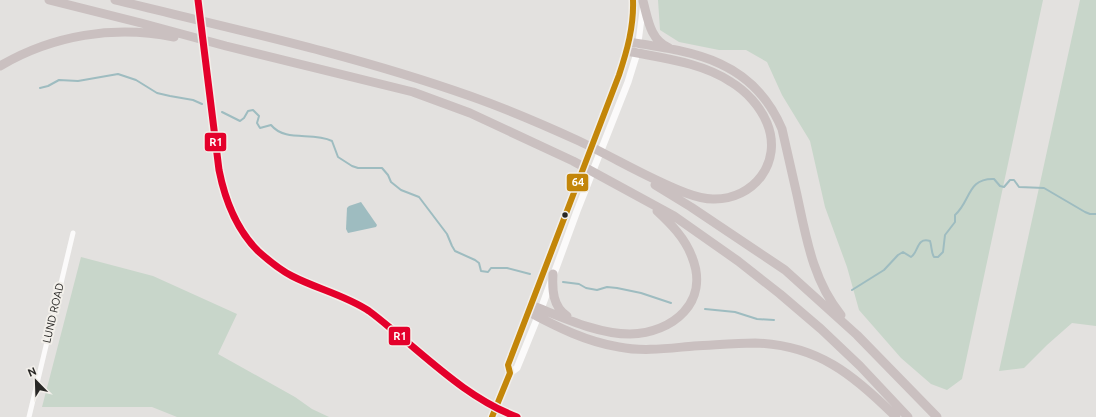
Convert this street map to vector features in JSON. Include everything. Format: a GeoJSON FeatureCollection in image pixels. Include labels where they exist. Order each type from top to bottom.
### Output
{"type":"FeatureCollection","features":[{"type":"Feature","properties":{"kind":"highway"},"geometry":{"type":"LineString","coordinates":[[49,0],[226,46],[413,92],[470,113],[573,161],[674,216],[780,294],[822,329],[860,366],[908,417]]}},
{"type":"Feature","properties":{"kind":"highway"},"geometry":{"type":"LineString","coordinates":[[115,0],[181,15],[352,59],[462,94],[543,125],[675,189],[699,197],[711,199],[733,197],[755,184],[765,170],[771,154],[771,137],[767,122],[756,105],[737,86],[718,74],[706,69],[633,48]]}},
{"type":"Feature","properties":{"kind":"highway"},"geometry":{"type":"LineString","coordinates":[[144,0],[181,15]]}},
{"type":"Feature","properties":{"kind":"highway"},"geometry":{"type":"LineString","coordinates":[[643,0],[651,29],[657,40],[666,47],[678,51]]}},
{"type":"Feature","properties":{"kind":"highway"},"geometry":{"type":"LineString","coordinates":[[0,66],[19,55],[46,44],[70,38],[105,33],[147,33],[226,46]]}},
{"type":"Feature","properties":{"kind":"highway"},"geometry":{"type":"LineString","coordinates":[[633,48],[678,51],[704,56],[725,65],[748,81],[769,104],[782,129],[807,244],[822,286],[832,304],[857,334],[937,417]]}},
{"type":"Feature","properties":{"kind":"highway"},"geometry":{"type":"LineString","coordinates":[[613,158],[691,207],[784,270],[857,334]]}},
{"type":"Feature","properties":{"kind":"highway"},"geometry":{"type":"LineString","coordinates":[[530,308],[540,313],[613,333],[632,334],[648,332],[661,328],[677,320],[692,300],[696,283],[696,272],[690,250],[670,223],[644,200]]}},
{"type":"Feature","properties":{"kind":"highway"},"geometry":{"type":"LineString","coordinates":[[553,274],[553,293],[557,306],[563,313],[579,323]]}},
{"type":"Feature","properties":{"kind":"highway"},"geometry":{"type":"LineString","coordinates":[[540,313],[550,324],[577,335],[619,347],[651,349],[754,343],[773,344],[800,351],[824,360],[843,370],[870,391],[896,417]]}},
{"type":"Feature","properties":{"kind":"main road"},"geometry":{"type":"LineString","coordinates":[[510,372],[517,368],[540,313],[553,274],[628,82],[633,48]]}},
{"type":"Feature","properties":{"kind":"main road"},"geometry":{"type":"LineString","coordinates":[[492,417],[510,372],[508,365],[619,75],[633,48]]}},
{"type":"Feature","properties":{"kind":"street"},"geometry":{"type":"LineString","coordinates":[[633,0],[633,48]]}},
{"type":"Feature","properties":{"kind":"street"},"geometry":{"type":"LineString","coordinates":[[633,48],[643,0]]}},
{"type":"Feature","properties":{"kind":"street","name":"LUND ROAD"},"geometry":{"type":"LineString","coordinates":[[29,417],[73,233]]}},
{"type":"Feature","properties":{"kind":"green space"},"geometry":{"type":"Polygon","coordinates":[[[658,0],[1043,0],[962,379],[947,390],[931,384],[901,358],[859,310],[847,267],[825,207],[810,141],[782,95],[767,62],[746,50],[719,50],[679,42],[660,30],[658,0]]]}},
{"type":"Feature","properties":{"kind":"green space"},"geometry":{"type":"Polygon","coordinates":[[[1080,0],[1096,0],[1096,326],[1072,323],[1024,368],[999,371],[1080,0]]]}},
{"type":"Feature","properties":{"kind":"green space"},"geometry":{"type":"Polygon","coordinates":[[[81,257],[153,276],[237,314],[218,354],[295,397],[312,409],[329,417],[177,417],[152,407],[42,407],[81,257]]]}},
{"type":"Feature","properties":{"kind":"water"},"geometry":{"type":"Polygon","coordinates":[[[361,202],[377,225],[376,227],[348,233],[346,229],[347,208],[361,202]]]}},
{"type":"Feature","properties":{"kind":"waterway"},"geometry":{"type":"LineString","coordinates":[[40,88],[48,86],[59,80],[78,81],[118,74],[136,80],[157,93],[193,100],[202,104]]}},
{"type":"Feature","properties":{"kind":"waterway"},"geometry":{"type":"LineString","coordinates":[[222,112],[240,121],[244,118],[248,111],[253,110],[259,116],[257,123],[260,128],[271,125],[284,134],[324,138],[332,141],[338,157],[358,168],[382,168],[388,175],[391,182],[401,190],[419,197],[447,234],[455,251],[479,263],[481,271],[488,272],[491,268],[507,268],[530,274]]}},
{"type":"Feature","properties":{"kind":"waterway"},"geometry":{"type":"LineString","coordinates":[[852,290],[884,270],[898,255],[903,252],[911,257],[914,255],[922,241],[930,241],[933,255],[934,257],[938,257],[943,252],[945,235],[955,222],[955,215],[974,186],[985,180],[994,179],[1000,186],[1004,187],[1010,180],[1014,180],[1019,187],[1044,188],[1085,212],[1096,214]]}},
{"type":"Feature","properties":{"kind":"waterway"},"geometry":{"type":"LineString","coordinates":[[563,282],[579,284],[586,288],[597,290],[607,287],[617,288],[641,293],[671,303]]}},
{"type":"Feature","properties":{"kind":"waterway"},"geometry":{"type":"LineString","coordinates":[[705,309],[735,312],[757,319],[774,320]]}},
{"type":"Feature","properties":{"kind":"transit line","name":"R1"},"geometry":{"type":"LineString","coordinates":[[198,0],[219,170],[232,214],[243,233],[258,251],[279,268],[302,281],[360,305],[470,392],[501,410],[517,417]]}},
{"type":"Feature","properties":{"kind":"transit line","name":"64"},"geometry":{"type":"LineString","coordinates":[[492,417],[510,373],[508,365],[619,75],[629,38],[633,0]]}}]}
